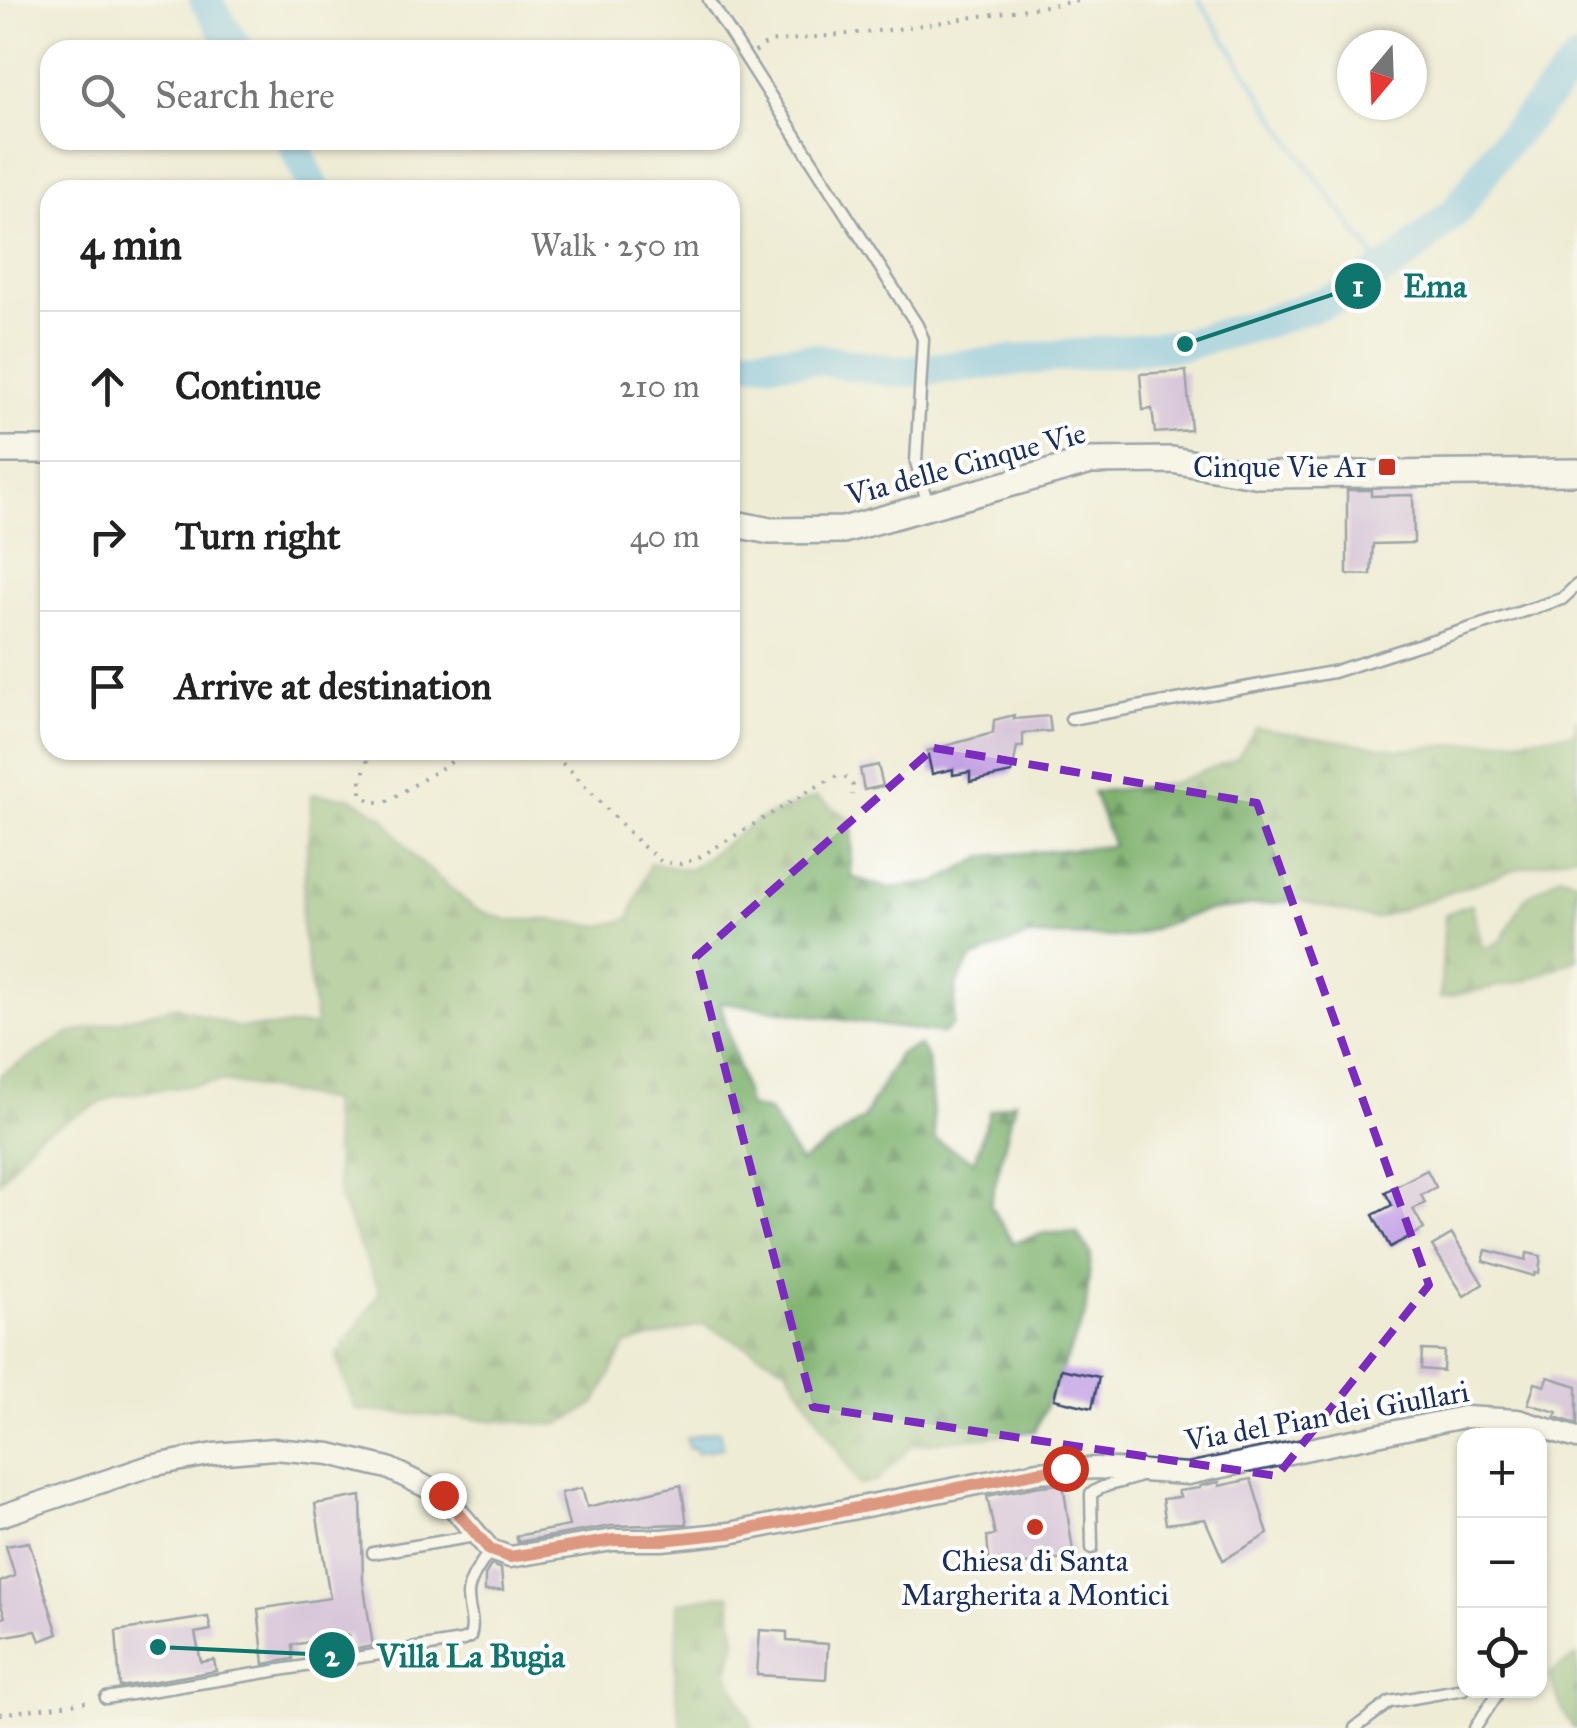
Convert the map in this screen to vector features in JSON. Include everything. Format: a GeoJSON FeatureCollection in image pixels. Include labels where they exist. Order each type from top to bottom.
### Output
{"type":"FeatureCollection","features":[{"type":"Feature","properties":{"kind":"street"},"geometry":{"type":"LineString","coordinates":[[0,450],[40,450]]}},
{"type":"Feature","properties":{"kind":"street","name":"Via delle Cinque Vie"},"geometry":{"type":"LineString","coordinates":[[740,525],[770,532],[843,530],[1091,461],[1172,460],[1260,475],[1577,472]]}},
{"type":"Feature","properties":{"kind":"street","name":"Via del Pian dei Giullari"},"geometry":{"type":"LineString","coordinates":[[484,1543],[510,1557],[614,1540],[730,1533],[1038,1472],[1096,1468],[1188,1474],[1464,1417],[1522,1428]]}},
{"type":"Feature","properties":{"kind":"street","name":"Via del Pian dei Giullari"},"geometry":{"type":"LineString","coordinates":[[1547,1433],[1577,1438]]}},
{"type":"Feature","properties":{"kind":"street"},"geometry":{"type":"LineString","coordinates":[[0,1516],[150,1466],[214,1454],[274,1449],[330,1454],[388,1468],[443,1495],[484,1543]]}},
{"type":"Feature","properties":{"kind":"lane"},"geometry":{"type":"LineString","coordinates":[[709,0],[734,40]]}},
{"type":"Feature","properties":{"kind":"lane"},"geometry":{"type":"LineString","coordinates":[[740,50],[917,324],[922,339],[916,462],[928,506]]}},
{"type":"Feature","properties":{"kind":"lane"},"geometry":{"type":"LineString","coordinates":[[1071,719],[1333,672],[1562,599],[1577,585]]}},
{"type":"Feature","properties":{"kind":"lane"},"geometry":{"type":"LineString","coordinates":[[1092,1548],[1091,1494],[1145,1473]]}},
{"type":"Feature","properties":{"kind":"lane"},"geometry":{"type":"LineString","coordinates":[[106,1698],[470,1637],[473,1626],[468,1592],[484,1543],[373,1553]]}},
{"type":"Feature","properties":{"kind":"lane"},"geometry":{"type":"LineString","coordinates":[[1355,1728],[1390,1702],[1457,1690]]}},
{"type":"Feature","properties":{"kind":"lane"},"geometry":{"type":"LineString","coordinates":[[1475,1728],[1495,1698]]}},
{"type":"Feature","properties":{"kind":"path"},"geometry":{"type":"LineString","coordinates":[[750,66],[754,53],[768,42],[898,29],[1084,0]]}},
{"type":"Feature","properties":{"kind":"path"},"geometry":{"type":"LineString","coordinates":[[368,760],[360,793],[372,802],[386,802],[455,760]]}},
{"type":"Feature","properties":{"kind":"path"},"geometry":{"type":"LineString","coordinates":[[558,760],[662,862],[681,864],[698,858],[837,776],[847,778],[853,786],[852,795]]}},
{"type":"Feature","properties":{"kind":"path"},"geometry":{"type":"LineString","coordinates":[[0,1714],[106,1698]]}},
{"type":"Feature","properties":{"kind":"highlighted area"},"geometry":{"type":"Polygon","coordinates":[[[934,748],[1257,803],[1429,1285],[1277,1476],[813,1407],[696,957],[934,748]]]}},
{"type":"Feature","properties":{"kind":"green space"},"geometry":{"type":"Polygon","coordinates":[[[1577,718],[1577,854],[1510,871],[1374,919],[1297,900],[1200,912],[1129,937],[1028,936],[971,959],[956,986],[953,1025],[942,1034],[720,1002],[749,1107],[769,1111],[800,1163],[863,1119],[899,1054],[919,1045],[928,1059],[935,1140],[974,1161],[990,1111],[1015,1101],[990,1205],[1013,1243],[1045,1233],[1077,1233],[1091,1255],[1085,1316],[1035,1431],[912,1445],[877,1481],[859,1485],[787,1368],[703,1324],[626,1345],[595,1404],[558,1425],[356,1410],[336,1358],[380,1292],[339,1198],[330,1101],[223,1081],[115,1096],[36,1136],[0,1181],[0,1075],[68,1034],[177,1006],[238,1028],[316,1025],[301,919],[312,794],[350,797],[383,817],[414,857],[475,909],[508,920],[602,926],[629,919],[650,863],[689,870],[757,820],[816,797],[853,820],[851,877],[887,888],[935,883],[986,856],[1113,846],[1093,792],[1170,784],[1237,758],[1256,728],[1401,750],[1573,733],[1577,718]]]}},
{"type":"Feature","properties":{"kind":"green space"},"geometry":{"type":"Polygon","coordinates":[[[1560,875],[1577,881],[1577,959],[1526,981],[1440,998],[1445,914],[1472,904],[1483,949],[1501,941],[1524,899],[1560,875]]]}},
{"type":"Feature","properties":{"kind":"green space"},"geometry":{"type":"Polygon","coordinates":[[[730,1594],[736,1641],[728,1673],[753,1728],[681,1728],[675,1682],[678,1602],[730,1594]]]}},
{"type":"Feature","properties":{"kind":"green space"},"geometry":{"type":"Polygon","coordinates":[[[1577,1656],[1577,1728],[1573,1728],[1549,1674],[1577,1656]]]}},
{"type":"Feature","properties":{"kind":"water"},"geometry":{"type":"Polygon","coordinates":[[[719,1430],[723,1447],[696,1453],[694,1447],[689,1449],[686,1438],[719,1430]]]}},
{"type":"Feature","properties":{"kind":"building"},"geometry":{"type":"Polygon","coordinates":[[[1186,371],[1191,430],[1155,433],[1152,409],[1143,410],[1140,374],[1186,371]]]}},
{"type":"Feature","properties":{"kind":"building"},"geometry":{"type":"Polygon","coordinates":[[[1347,490],[1371,490],[1371,496],[1413,495],[1414,543],[1373,544],[1371,575],[1347,574],[1347,490]]]}},
{"type":"Feature","properties":{"kind":"building"},"geometry":{"type":"Polygon","coordinates":[[[1014,715],[1014,719],[1049,716],[1051,731],[1023,733],[1023,747],[1017,747],[1012,773],[970,782],[970,772],[953,775],[953,769],[932,774],[927,751],[993,733],[994,720],[1014,715]]]}},
{"type":"Feature","properties":{"kind":"building"},"geometry":{"type":"Polygon","coordinates":[[[878,765],[883,786],[864,790],[860,769],[878,765]]]}},
{"type":"Feature","properties":{"kind":"building"},"geometry":{"type":"Polygon","coordinates":[[[1427,1170],[1436,1187],[1421,1195],[1425,1203],[1413,1209],[1424,1229],[1390,1247],[1373,1215],[1392,1205],[1385,1192],[1427,1170]]]}},
{"type":"Feature","properties":{"kind":"building"},"geometry":{"type":"Polygon","coordinates":[[[1452,1234],[1483,1284],[1464,1296],[1432,1246],[1452,1234]]]}},
{"type":"Feature","properties":{"kind":"building"},"geometry":{"type":"Polygon","coordinates":[[[1486,1250],[1526,1260],[1527,1253],[1541,1256],[1539,1273],[1534,1276],[1483,1261],[1486,1250]]]}},
{"type":"Feature","properties":{"kind":"building"},"geometry":{"type":"Polygon","coordinates":[[[1422,1350],[1444,1351],[1443,1371],[1421,1369],[1422,1350]]]}},
{"type":"Feature","properties":{"kind":"building"},"geometry":{"type":"Polygon","coordinates":[[[1061,1369],[1099,1377],[1092,1408],[1054,1399],[1061,1369]]]}},
{"type":"Feature","properties":{"kind":"building"},"geometry":{"type":"Polygon","coordinates":[[[1548,1377],[1577,1386],[1577,1424],[1555,1417],[1557,1412],[1528,1404],[1535,1383],[1545,1386],[1548,1377]]]}},
{"type":"Feature","properties":{"kind":"building"},"geometry":{"type":"Polygon","coordinates":[[[1251,1479],[1268,1534],[1223,1560],[1205,1519],[1166,1524],[1162,1499],[1180,1497],[1178,1491],[1200,1486],[1251,1479]]]}},
{"type":"Feature","properties":{"kind":"building"},"geometry":{"type":"Polygon","coordinates":[[[1063,1484],[1074,1558],[990,1568],[987,1536],[995,1535],[987,1496],[1063,1484]]]}},
{"type":"Feature","properties":{"kind":"building"},"geometry":{"type":"Polygon","coordinates":[[[681,1485],[687,1524],[611,1526],[518,1542],[516,1536],[569,1526],[561,1493],[582,1488],[587,1507],[681,1485]]]}},
{"type":"Feature","properties":{"kind":"building"},"geometry":{"type":"Polygon","coordinates":[[[361,1496],[363,1581],[373,1646],[351,1650],[349,1635],[292,1645],[293,1659],[264,1664],[258,1609],[330,1598],[315,1504],[361,1496]]]}},
{"type":"Feature","properties":{"kind":"building"},"geometry":{"type":"Polygon","coordinates":[[[29,1542],[58,1634],[40,1641],[36,1631],[0,1637],[0,1619],[5,1617],[0,1582],[15,1576],[6,1546],[29,1542]]]}},
{"type":"Feature","properties":{"kind":"building"},"geometry":{"type":"Polygon","coordinates":[[[491,1565],[501,1569],[503,1590],[485,1591],[485,1575],[491,1565]]]}},
{"type":"Feature","properties":{"kind":"building"},"geometry":{"type":"Polygon","coordinates":[[[208,1617],[211,1630],[195,1633],[201,1662],[214,1660],[216,1671],[120,1687],[116,1631],[208,1617]]]}},
{"type":"Feature","properties":{"kind":"building"},"geometry":{"type":"Polygon","coordinates":[[[760,1630],[787,1632],[787,1641],[828,1644],[826,1679],[757,1675],[760,1630]]]}},
{"type":"Feature","properties":{"kind":"waterway"},"geometry":{"type":"LineString","coordinates":[[205,0],[231,40]]}},
{"type":"Feature","properties":{"kind":"waterway"},"geometry":{"type":"LineString","coordinates":[[1199,0],[1302,158],[1384,270]]}},
{"type":"Feature","properties":{"kind":"waterway"},"geometry":{"type":"LineString","coordinates":[[740,361],[816,359],[899,372],[1185,344],[1349,294],[1406,255],[1458,209],[1497,153],[1577,62]]}},
{"type":"Feature","properties":{"kind":"waterway"},"geometry":{"type":"LineString","coordinates":[[297,150],[310,180]]}},
{"type":"Feature","properties":{"kind":"place","name":"Ema"},"geometry":{"type":"Point","coordinates":[1185,344]}},
{"type":"Feature","properties":{"kind":"place","name":"Cinque Vie A1"},"geometry":{"type":"Point","coordinates":[1387,467]}},
{"type":"Feature","properties":{"kind":"place","name":"Chiesa di Santa Margherita a Montici"},"geometry":{"type":"Point","coordinates":[1035,1527]}},
{"type":"Feature","properties":{"kind":"place","name":"Villa La Bugia"},"geometry":{"type":"Point","coordinates":[158,1647]}},
{"type":"Feature","properties":{"kind":"route"},"geometry":{"type":"LineString","coordinates":[[443,1495],[490,1550],[510,1557],[614,1540],[730,1533],[1065,1468]]}}]}
